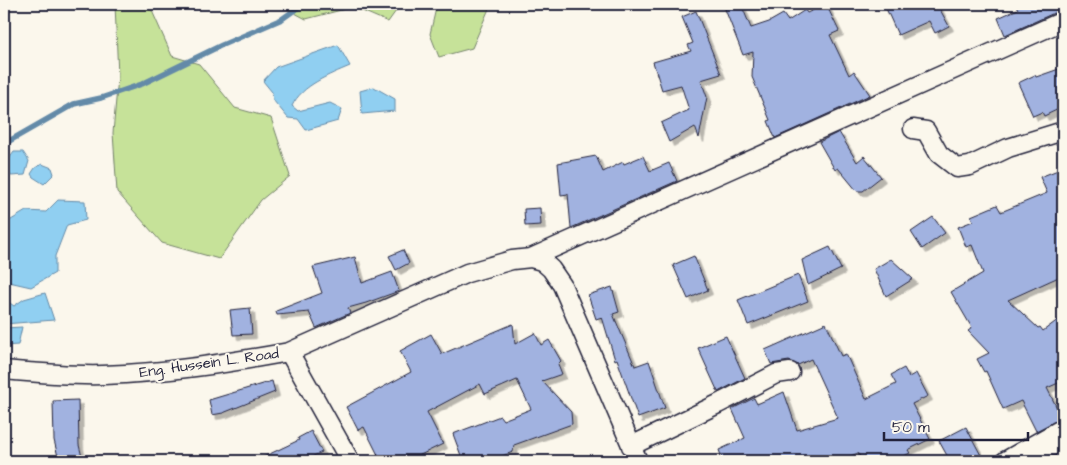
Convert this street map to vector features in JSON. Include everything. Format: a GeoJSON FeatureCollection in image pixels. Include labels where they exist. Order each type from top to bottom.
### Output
{"type":"FeatureCollection","features":[{"type":"Feature","properties":{"kind":"street"},"geometry":{"type":"LineString","coordinates":[[289,352],[467,273],[512,260],[531,258],[1063,20]]}},
{"type":"Feature","properties":{"kind":"street"},"geometry":{"type":"LineString","coordinates":[[913,129],[926,131],[939,154],[957,168],[970,166],[1008,148],[1063,130]]}},
{"type":"Feature","properties":{"kind":"street"},"geometry":{"type":"LineString","coordinates":[[531,258],[542,262],[552,269],[562,285],[635,453],[718,404],[776,374],[790,372]]}},
{"type":"Feature","properties":{"kind":"street","name":"Eng. Hussein L. Road"},"geometry":{"type":"LineString","coordinates":[[4,370],[42,374],[94,375],[149,372],[246,360],[289,352],[350,461]]}},
{"type":"Feature","properties":{"kind":"street"},"geometry":{"type":"LineString","coordinates":[[1005,461],[1063,428]]}},
{"type":"Feature","properties":{"kind":"street"},"geometry":{"type":"LineString","coordinates":[[1022,452],[1063,444]]}},
{"type":"Feature","properties":{"kind":"green space"},"geometry":{"type":"Polygon","coordinates":[[[115,4],[149,4],[172,56],[199,64],[235,108],[271,118],[290,176],[261,200],[219,259],[162,243],[117,192],[113,133],[118,77],[115,4]]]}},
{"type":"Feature","properties":{"kind":"green space"},"geometry":{"type":"Polygon","coordinates":[[[278,4],[401,4],[388,22],[353,7],[306,19],[278,4]]]}},
{"type":"Feature","properties":{"kind":"green space"},"geometry":{"type":"Polygon","coordinates":[[[437,4],[491,4],[472,48],[439,57],[430,34],[437,4]]]}},
{"type":"Feature","properties":{"kind":"water"},"geometry":{"type":"Polygon","coordinates":[[[338,45],[350,66],[309,86],[292,106],[298,111],[330,103],[342,109],[338,121],[306,130],[298,119],[288,118],[273,100],[272,92],[263,81],[276,67],[338,45]]]}},
{"type":"Feature","properties":{"kind":"water"},"geometry":{"type":"Polygon","coordinates":[[[374,87],[395,99],[395,111],[362,114],[360,91],[374,87]]]}},
{"type":"Feature","properties":{"kind":"water"},"geometry":{"type":"Polygon","coordinates":[[[14,152],[23,152],[29,161],[25,175],[11,176],[5,164],[14,152]]]}},
{"type":"Feature","properties":{"kind":"water"},"geometry":{"type":"Polygon","coordinates":[[[42,164],[52,168],[54,174],[44,184],[31,174],[35,168],[42,164]]]}},
{"type":"Feature","properties":{"kind":"water"},"geometry":{"type":"Polygon","coordinates":[[[58,200],[85,201],[86,220],[67,225],[55,256],[55,273],[31,287],[9,282],[4,263],[4,220],[11,220],[26,211],[46,212],[58,200]]]}},
{"type":"Feature","properties":{"kind":"water"},"geometry":{"type":"Polygon","coordinates":[[[45,293],[54,320],[4,324],[4,299],[14,306],[24,299],[45,293]]]}},
{"type":"Feature","properties":{"kind":"water"},"geometry":{"type":"Polygon","coordinates":[[[22,327],[18,345],[4,346],[4,328],[22,327]]]}},
{"type":"Feature","properties":{"kind":"building"},"geometry":{"type":"Polygon","coordinates":[[[723,4],[741,4],[751,28],[769,22],[783,14],[788,21],[805,10],[807,13],[826,4],[839,31],[830,35],[849,75],[854,71],[870,95],[775,138],[768,121],[770,120],[752,77],[753,52],[743,55],[723,4]]]}},
{"type":"Feature","properties":{"kind":"building"},"geometry":{"type":"Polygon","coordinates":[[[884,4],[937,4],[949,26],[935,33],[929,21],[898,35],[884,4]]]}},
{"type":"Feature","properties":{"kind":"building"},"geometry":{"type":"Polygon","coordinates":[[[1015,4],[1063,4],[1063,9],[1005,35],[998,18],[1018,9],[1015,4]]]}},
{"type":"Feature","properties":{"kind":"building"},"geometry":{"type":"Polygon","coordinates":[[[696,11],[721,74],[701,80],[707,97],[699,138],[695,127],[669,142],[661,123],[689,110],[681,85],[662,90],[653,62],[691,51],[688,45],[693,43],[682,17],[696,11]]]}},
{"type":"Feature","properties":{"kind":"building"},"geometry":{"type":"Polygon","coordinates":[[[1059,69],[1063,80],[1063,107],[1044,116],[1042,112],[1033,116],[1018,83],[1035,75],[1036,77],[1059,69]]]}},
{"type":"Feature","properties":{"kind":"building"},"geometry":{"type":"Polygon","coordinates":[[[839,132],[857,162],[864,156],[881,177],[863,191],[857,191],[838,168],[835,170],[819,142],[839,132]]]}},
{"type":"Feature","properties":{"kind":"building"},"geometry":{"type":"Polygon","coordinates":[[[596,156],[603,172],[623,162],[624,164],[643,156],[650,171],[669,163],[677,181],[571,228],[568,194],[561,195],[558,163],[596,156]]]}},
{"type":"Feature","properties":{"kind":"building"},"geometry":{"type":"Polygon","coordinates":[[[1063,168],[1063,275],[1008,300],[1043,331],[1063,316],[1063,381],[1047,388],[1062,418],[1036,431],[1021,401],[1003,409],[986,371],[984,372],[977,359],[989,353],[968,331],[972,328],[951,292],[983,273],[972,245],[966,247],[958,227],[973,221],[971,216],[997,205],[1001,212],[1047,193],[1040,177],[1063,168]]]}},
{"type":"Feature","properties":{"kind":"building"},"geometry":{"type":"Polygon","coordinates":[[[540,208],[541,225],[525,226],[524,209],[540,208]]]}},
{"type":"Feature","properties":{"kind":"building"},"geometry":{"type":"Polygon","coordinates":[[[933,217],[945,233],[922,249],[911,232],[933,217]]]}},
{"type":"Feature","properties":{"kind":"building"},"geometry":{"type":"Polygon","coordinates":[[[830,247],[841,269],[808,285],[802,260],[830,247]]]}},
{"type":"Feature","properties":{"kind":"building"},"geometry":{"type":"Polygon","coordinates":[[[403,250],[409,263],[396,270],[389,256],[403,250]]]}},
{"type":"Feature","properties":{"kind":"building"},"geometry":{"type":"Polygon","coordinates":[[[694,256],[708,290],[688,299],[673,265],[694,256]]]}},
{"type":"Feature","properties":{"kind":"building"},"geometry":{"type":"Polygon","coordinates":[[[355,257],[362,283],[392,272],[399,291],[348,308],[350,313],[316,328],[309,312],[277,315],[276,311],[322,293],[313,267],[355,257]]]}},
{"type":"Feature","properties":{"kind":"building"},"geometry":{"type":"Polygon","coordinates":[[[891,259],[913,279],[886,296],[874,269],[891,259]]]}},
{"type":"Feature","properties":{"kind":"building"},"geometry":{"type":"Polygon","coordinates":[[[798,275],[808,301],[748,325],[738,300],[798,275]]]}},
{"type":"Feature","properties":{"kind":"building"},"geometry":{"type":"Polygon","coordinates":[[[612,287],[619,312],[613,314],[635,366],[649,361],[665,408],[638,418],[617,359],[615,360],[602,317],[596,319],[588,295],[612,287]]]}},
{"type":"Feature","properties":{"kind":"building"},"geometry":{"type":"Polygon","coordinates":[[[250,308],[252,334],[233,335],[230,310],[250,308]]]}},
{"type":"Feature","properties":{"kind":"building"},"geometry":{"type":"Polygon","coordinates":[[[826,323],[841,356],[846,354],[866,399],[896,384],[891,375],[904,368],[909,377],[916,373],[928,396],[912,404],[930,439],[908,450],[910,453],[894,461],[862,461],[858,453],[838,461],[723,461],[719,450],[745,438],[732,409],[754,398],[757,404],[784,392],[797,430],[838,418],[811,359],[798,365],[789,361],[771,364],[765,350],[826,323]]]}},
{"type":"Feature","properties":{"kind":"building"},"geometry":{"type":"Polygon","coordinates":[[[513,324],[515,344],[535,333],[541,345],[549,340],[561,361],[558,364],[562,374],[542,381],[571,412],[572,424],[514,445],[513,452],[488,461],[463,461],[453,434],[500,416],[503,420],[531,409],[517,380],[485,394],[480,384],[427,412],[443,444],[408,461],[381,461],[364,427],[358,430],[346,407],[411,372],[400,351],[431,334],[442,354],[513,324]]]}},
{"type":"Feature","properties":{"kind":"building"},"geometry":{"type":"Polygon","coordinates":[[[726,336],[745,378],[718,392],[698,348],[726,336]]]}},
{"type":"Feature","properties":{"kind":"building"},"geometry":{"type":"Polygon","coordinates":[[[272,381],[275,392],[223,413],[212,415],[209,400],[272,381]]]}},
{"type":"Feature","properties":{"kind":"building"},"geometry":{"type":"Polygon","coordinates":[[[78,400],[79,445],[83,461],[59,461],[54,440],[53,401],[78,400]]]}},
{"type":"Feature","properties":{"kind":"building"},"geometry":{"type":"Polygon","coordinates":[[[966,427],[984,461],[950,461],[939,441],[966,427]]]}},
{"type":"Feature","properties":{"kind":"building"},"geometry":{"type":"Polygon","coordinates":[[[311,431],[322,452],[303,461],[255,461],[299,440],[298,438],[311,431]]]}},
{"type":"Feature","properties":{"kind":"waterway"},"geometry":{"type":"LineString","coordinates":[[4,144],[74,104],[101,98],[142,84],[222,45],[282,19],[303,4]]}}]}
